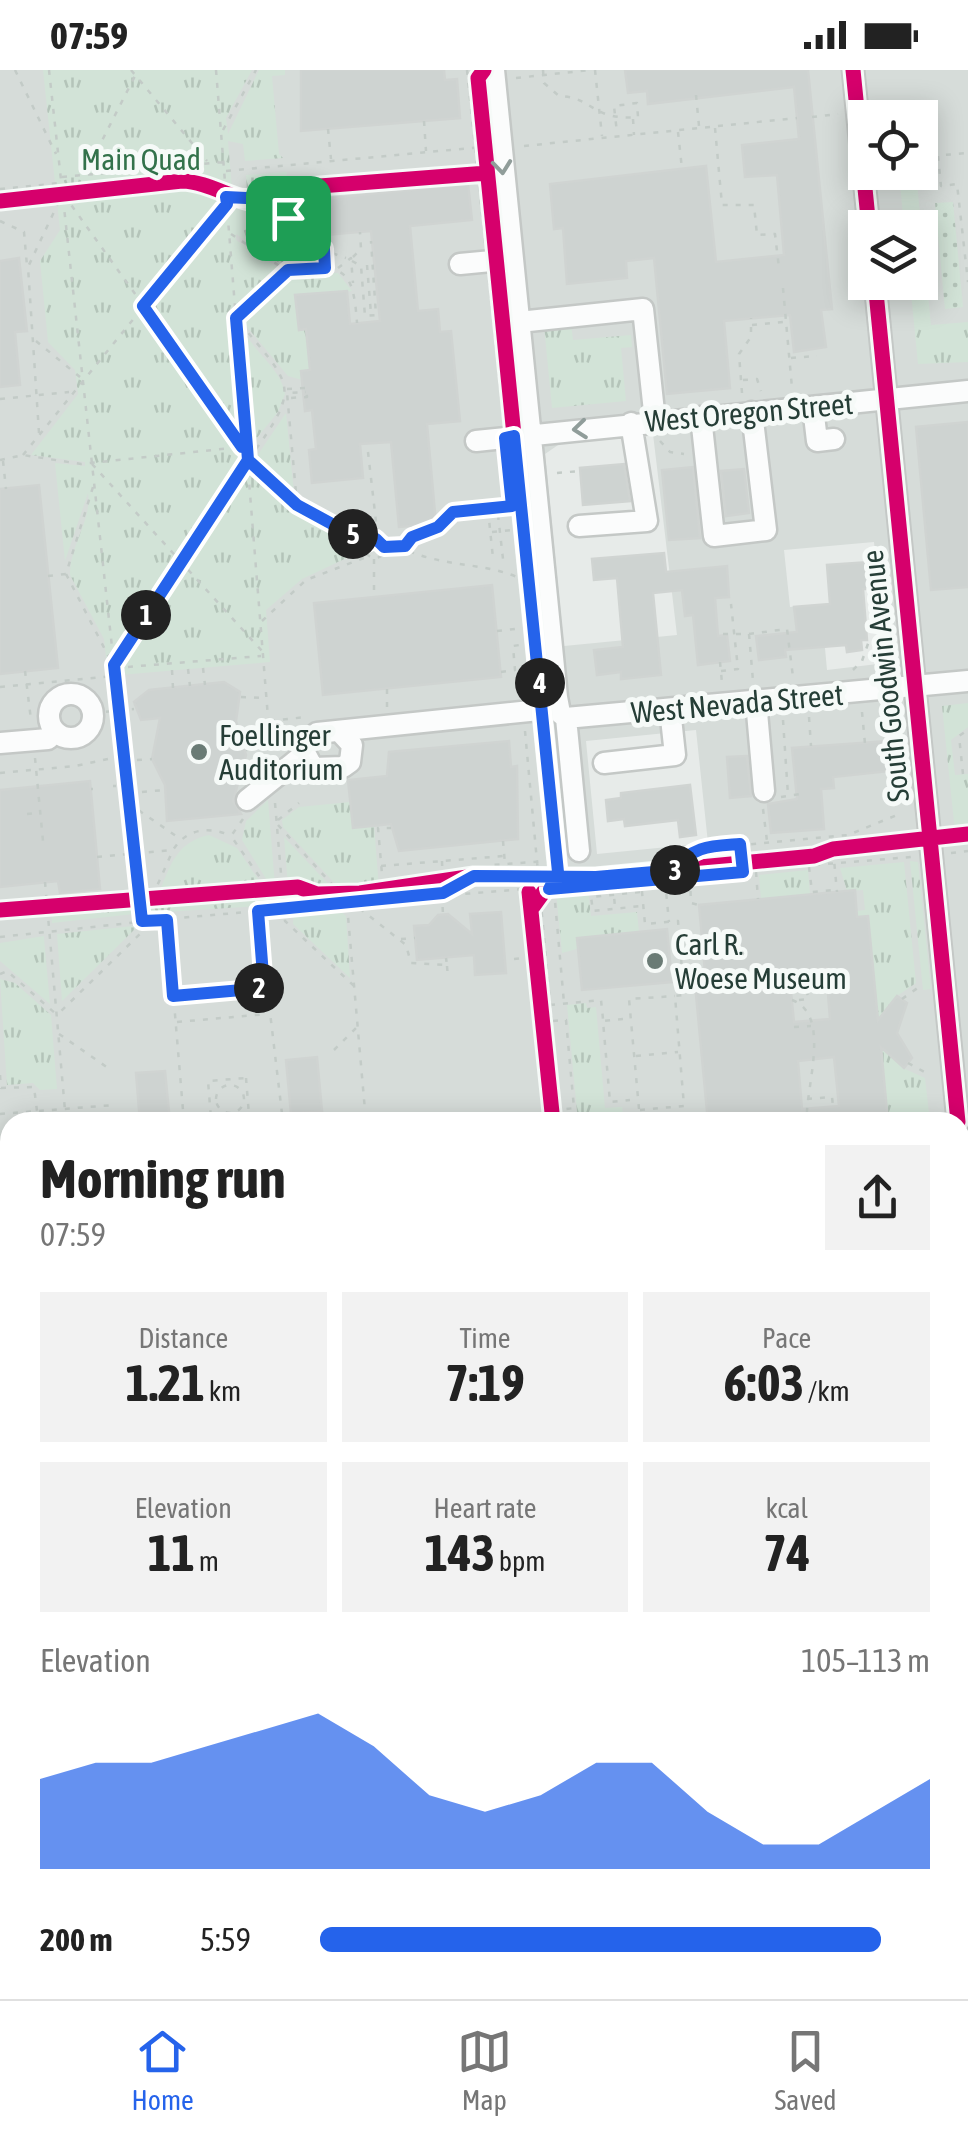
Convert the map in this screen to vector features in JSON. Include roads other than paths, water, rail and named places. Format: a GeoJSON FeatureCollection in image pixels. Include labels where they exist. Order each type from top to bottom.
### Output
{"type":"FeatureCollection","features":[{"type":"Feature","properties":{"kind":"street"},"geometry":{"type":"LineString","coordinates":[[494,70],[498,260],[519,322],[516,436],[550,708],[577,855]]}},
{"type":"Feature","properties":{"kind":"street"},"geometry":{"type":"LineString","coordinates":[[853,70],[868,210]]}},
{"type":"Feature","properties":{"kind":"street"},"geometry":{"type":"LineString","coordinates":[[460,264],[498,260]]}},
{"type":"Feature","properties":{"kind":"street","name":"South Goodwin Avenue"},"geometry":{"type":"LineString","coordinates":[[877,300],[957,1112]]}},
{"type":"Feature","properties":{"kind":"street"},"geometry":{"type":"LineString","coordinates":[[519,322],[643,309],[657,431]]}},
{"type":"Feature","properties":{"kind":"street","name":"West Oregon Street"},"geometry":{"type":"LineString","coordinates":[[476,441],[631,424],[657,431],[701,417],[968,391]]}},
{"type":"Feature","properties":{"kind":"street"},"geometry":{"type":"LineString","coordinates":[[813,407],[817,441],[834,440]]}},
{"type":"Feature","properties":{"kind":"street"},"geometry":{"type":"LineString","coordinates":[[701,417],[714,536],[766,530],[752,412]]}},
{"type":"Feature","properties":{"kind":"street"},"geometry":{"type":"LineString","coordinates":[[579,526],[647,521],[631,424]]}},
{"type":"Feature","properties":{"kind":"street","name":"West Nevada Street"},"geometry":{"type":"LineString","coordinates":[[339,731],[550,708],[670,709],[754,691],[968,681]]}},
{"type":"Feature","properties":{"kind":"street"},"geometry":{"type":"LineString","coordinates":[[754,691],[780,794]]}},
{"type":"Feature","properties":{"kind":"street"},"geometry":{"type":"LineString","coordinates":[[0,743],[33,740],[56,732],[67,738],[81,736],[91,727],[93,713],[82,696],[61,696],[48,711],[56,732]]}},
{"type":"Feature","properties":{"kind":"street"},"geometry":{"type":"LineString","coordinates":[[604,763],[675,755],[670,709]]}},
{"type":"Feature","properties":{"kind":"street"},"geometry":{"type":"LineString","coordinates":[[339,731],[352,745],[350,762],[317,770],[303,755],[302,746],[310,736],[339,731]]}},
{"type":"Feature","properties":{"kind":"street"},"geometry":{"type":"LineString","coordinates":[[246,808],[303,755]]}},
{"type":"Feature","properties":{"kind":"place","name":"Foellinger Auditorium"},"geometry":{"type":"Point","coordinates":[199,752]}},
{"type":"Feature","properties":{"kind":"place","name":"Carl R. Woese Museum"},"geometry":{"type":"Point","coordinates":[655,961]}},
{"type":"Feature","properties":{"kind":"park label","name":"Main Quad"},"geometry":{"type":"Point","coordinates":[141,159]}}]}
